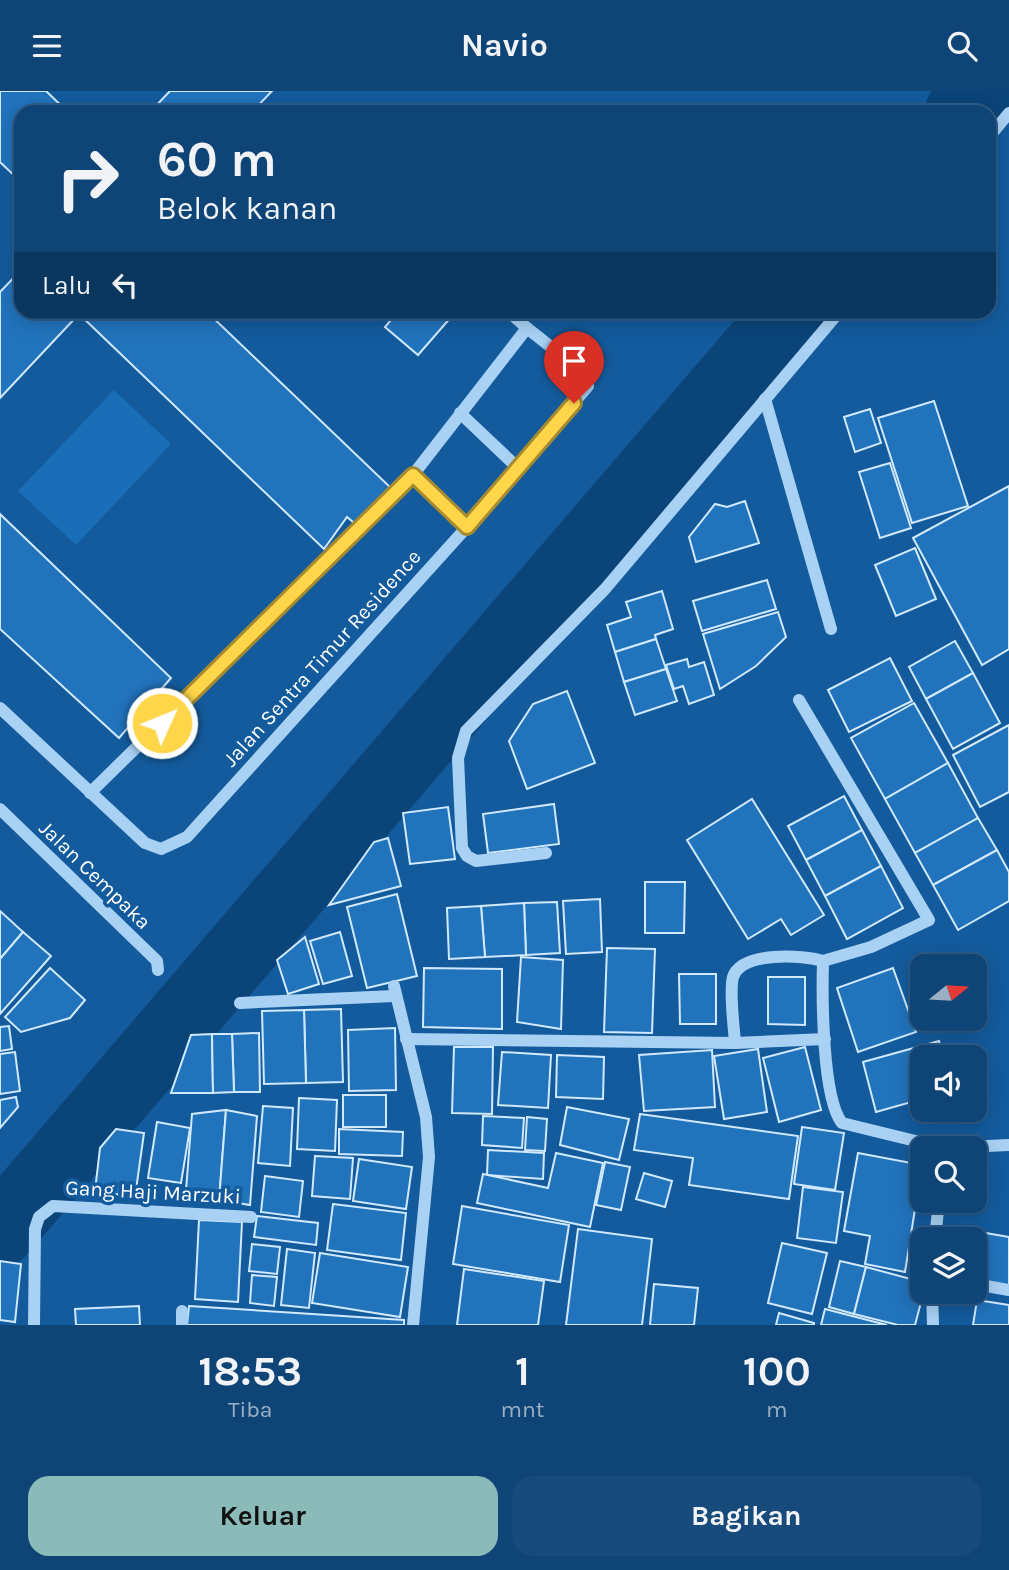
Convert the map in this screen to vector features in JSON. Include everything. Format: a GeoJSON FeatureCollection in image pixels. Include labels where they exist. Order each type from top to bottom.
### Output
{"type":"FeatureCollection","features":[{"type":"Feature","properties":{"kind":"street"},"geometry":{"type":"LineString","coordinates":[[996,129],[1009,113]]}},
{"type":"Feature","properties":{"kind":"street"},"geometry":{"type":"LineString","coordinates":[[90,793],[413,475],[527,328],[517,319]]}},
{"type":"Feature","properties":{"kind":"street"},"geometry":{"type":"LineString","coordinates":[[547,853],[476,861],[467,856],[463,848],[458,758],[466,731],[604,589],[833,319]]}},
{"type":"Feature","properties":{"kind":"street","name":"Jalan Sentra Timur Residence"},"geometry":{"type":"LineString","coordinates":[[0,708],[145,843],[161,849],[187,837],[467,527],[588,386],[585,374],[527,328]]}},
{"type":"Feature","properties":{"kind":"street"},"geometry":{"type":"LineString","coordinates":[[765,399],[831,629]]}},
{"type":"Feature","properties":{"kind":"street"},"geometry":{"type":"LineString","coordinates":[[460,413],[517,467]]}},
{"type":"Feature","properties":{"kind":"street"},"geometry":{"type":"LineString","coordinates":[[413,475],[467,527]]}},
{"type":"Feature","properties":{"kind":"street"},"geometry":{"type":"LineString","coordinates":[[735,1043],[733,978],[741,966],[758,959],[805,956],[823,961],[871,947],[929,920],[799,700]]}},
{"type":"Feature","properties":{"kind":"street","name":"Jalan Cempaka"},"geometry":{"type":"LineString","coordinates":[[0,809],[157,961],[158,970]]}},
{"type":"Feature","properties":{"kind":"street"},"geometry":{"type":"LineString","coordinates":[[823,961],[825,1039],[834,1113],[842,1123],[885,1135],[910,1138]]}},
{"type":"Feature","properties":{"kind":"street"},"geometry":{"type":"LineString","coordinates":[[240,1003],[394,991],[426,1118],[429,1157],[413,1325]]}},
{"type":"Feature","properties":{"kind":"street"},"geometry":{"type":"LineString","coordinates":[[406,1039],[735,1043],[825,1039]]}},
{"type":"Feature","properties":{"kind":"street"},"geometry":{"type":"LineString","coordinates":[[987,1146],[1009,1145]]}},
{"type":"Feature","properties":{"kind":"street","name":"Gang Haji Marzuki"},"geometry":{"type":"LineString","coordinates":[[34,1325],[35,1229],[39,1217],[53,1206],[251,1217]]}},
{"type":"Feature","properties":{"kind":"street"},"geometry":{"type":"LineString","coordinates":[[987,1287],[1009,1290]]}},
{"type":"Feature","properties":{"kind":"street"},"geometry":{"type":"LineString","coordinates":[[932,1304],[933,1325]]}},
{"type":"Feature","properties":{"kind":"street"},"geometry":{"type":"LineString","coordinates":[[182,1311],[182,1325]]}},
{"type":"Feature","properties":{"kind":"shaded area"},"geometry":{"type":"Polygon","coordinates":[[[114,390],[171,444],[76,545],[18,491],[114,390]]]}},
{"type":"Feature","properties":{"kind":"building"},"geometry":{"type":"Polygon","coordinates":[[[0,91],[46,91],[61,105],[14,105],[14,175],[0,162],[0,91]]]}},
{"type":"Feature","properties":{"kind":"building"},"geometry":{"type":"Polygon","coordinates":[[[170,91],[272,91],[259,105],[157,105],[170,91]]]}},
{"type":"Feature","properties":{"kind":"building"},"geometry":{"type":"Polygon","coordinates":[[[14,277],[14,319],[74,319],[0,398],[0,292],[14,277]]]}},
{"type":"Feature","properties":{"kind":"building"},"geometry":{"type":"Polygon","coordinates":[[[84,319],[214,319],[392,489],[359,527],[347,517],[324,549],[84,319]]]}},
{"type":"Feature","properties":{"kind":"building"},"geometry":{"type":"Polygon","coordinates":[[[392,319],[449,319],[418,355],[385,327],[392,319]]]}},
{"type":"Feature","properties":{"kind":"building"},"geometry":{"type":"Polygon","coordinates":[[[934,401],[968,506],[912,523],[878,418],[934,401]]]}},
{"type":"Feature","properties":{"kind":"building"},"geometry":{"type":"Polygon","coordinates":[[[870,409],[881,443],[855,452],[844,417],[870,409]]]}},
{"type":"Feature","properties":{"kind":"building"},"geometry":{"type":"Polygon","coordinates":[[[890,463],[911,528],[880,538],[859,472],[890,463]]]}},
{"type":"Feature","properties":{"kind":"building"},"geometry":{"type":"Polygon","coordinates":[[[1009,486],[1009,649],[982,665],[913,538],[1009,486]]]}},
{"type":"Feature","properties":{"kind":"building"},"geometry":{"type":"Polygon","coordinates":[[[745,501],[759,543],[696,562],[689,537],[715,504],[727,507],[745,501]]]}},
{"type":"Feature","properties":{"kind":"building"},"geometry":{"type":"Polygon","coordinates":[[[0,514],[171,678],[119,738],[0,629],[0,514]]]}},
{"type":"Feature","properties":{"kind":"building"},"geometry":{"type":"Polygon","coordinates":[[[915,548],[936,599],[896,616],[875,565],[915,548]]]}},
{"type":"Feature","properties":{"kind":"building"},"geometry":{"type":"Polygon","coordinates":[[[767,580],[776,609],[702,631],[693,601],[767,580]]]}},
{"type":"Feature","properties":{"kind":"building"},"geometry":{"type":"Polygon","coordinates":[[[662,591],[673,629],[655,635],[656,639],[615,652],[607,625],[631,617],[626,602],[662,591]]]}},
{"type":"Feature","properties":{"kind":"building"},"geometry":{"type":"Polygon","coordinates":[[[778,612],[786,637],[756,666],[720,689],[703,634],[778,612]]]}},
{"type":"Feature","properties":{"kind":"building"},"geometry":{"type":"Polygon","coordinates":[[[656,639],[666,669],[624,682],[615,652],[656,639]]]}},
{"type":"Feature","properties":{"kind":"building"},"geometry":{"type":"Polygon","coordinates":[[[955,641],[973,673],[926,699],[909,667],[955,641]]]}},
{"type":"Feature","properties":{"kind":"building"},"geometry":{"type":"Polygon","coordinates":[[[890,658],[912,701],[849,732],[828,690],[890,658]]]}},
{"type":"Feature","properties":{"kind":"building"},"geometry":{"type":"Polygon","coordinates":[[[687,659],[689,667],[704,662],[714,695],[689,704],[683,686],[674,689],[666,665],[687,659]]]}},
{"type":"Feature","properties":{"kind":"building"},"geometry":{"type":"Polygon","coordinates":[[[666,669],[677,701],[635,715],[624,682],[666,669]]]}},
{"type":"Feature","properties":{"kind":"building"},"geometry":{"type":"Polygon","coordinates":[[[973,673],[1000,723],[953,749],[926,699],[973,673]]]}},
{"type":"Feature","properties":{"kind":"building"},"geometry":{"type":"Polygon","coordinates":[[[567,691],[595,763],[527,789],[509,741],[533,704],[567,691]]]}},
{"type":"Feature","properties":{"kind":"building"},"geometry":{"type":"Polygon","coordinates":[[[914,703],[948,763],[885,799],[851,738],[914,703]]]}},
{"type":"Feature","properties":{"kind":"building"},"geometry":{"type":"Polygon","coordinates":[[[1009,725],[1009,792],[980,807],[953,755],[1009,725]]]}},
{"type":"Feature","properties":{"kind":"building"},"geometry":{"type":"Polygon","coordinates":[[[948,763],[978,818],[915,853],[885,799],[948,763]]]}},
{"type":"Feature","properties":{"kind":"building"},"geometry":{"type":"Polygon","coordinates":[[[844,796],[862,830],[806,860],[788,826],[844,796]]]}},
{"type":"Feature","properties":{"kind":"building"},"geometry":{"type":"Polygon","coordinates":[[[752,799],[824,915],[791,935],[781,919],[748,939],[687,840],[752,799]]]}},
{"type":"Feature","properties":{"kind":"building"},"geometry":{"type":"Polygon","coordinates":[[[554,804],[559,844],[488,853],[483,814],[554,804]]]}},
{"type":"Feature","properties":{"kind":"building"},"geometry":{"type":"Polygon","coordinates":[[[448,807],[455,859],[410,864],[403,813],[448,807]]]}},
{"type":"Feature","properties":{"kind":"building"},"geometry":{"type":"Polygon","coordinates":[[[978,818],[997,850],[933,885],[915,853],[978,818]]]}},
{"type":"Feature","properties":{"kind":"building"},"geometry":{"type":"Polygon","coordinates":[[[862,830],[881,866],[825,896],[806,860],[862,830]]]}},
{"type":"Feature","properties":{"kind":"building"},"geometry":{"type":"Polygon","coordinates":[[[388,838],[401,886],[329,905],[374,842],[388,838]]]}},
{"type":"Feature","properties":{"kind":"building"},"geometry":{"type":"Polygon","coordinates":[[[997,850],[1009,872],[1009,901],[958,930],[933,885],[997,850]]]}},
{"type":"Feature","properties":{"kind":"building"},"geometry":{"type":"Polygon","coordinates":[[[881,866],[903,908],[847,939],[825,896],[881,866]]]}},
{"type":"Feature","properties":{"kind":"building"},"geometry":{"type":"Polygon","coordinates":[[[645,882],[685,882],[684,933],[645,933],[645,882]]]}},
{"type":"Feature","properties":{"kind":"building"},"geometry":{"type":"Polygon","coordinates":[[[397,894],[417,976],[367,988],[347,907],[397,894]]]}},
{"type":"Feature","properties":{"kind":"building"},"geometry":{"type":"Polygon","coordinates":[[[600,899],[602,952],[566,954],[563,901],[600,899]]]}},
{"type":"Feature","properties":{"kind":"building"},"geometry":{"type":"Polygon","coordinates":[[[557,902],[560,953],[526,955],[524,903],[557,902]]]}},
{"type":"Feature","properties":{"kind":"building"},"geometry":{"type":"Polygon","coordinates":[[[524,903],[526,955],[485,957],[481,906],[524,903]]]}},
{"type":"Feature","properties":{"kind":"building"},"geometry":{"type":"Polygon","coordinates":[[[481,906],[485,957],[449,959],[447,908],[481,906]]]}},
{"type":"Feature","properties":{"kind":"building"},"geometry":{"type":"Polygon","coordinates":[[[0,911],[23,932],[0,959],[0,911]]]}},
{"type":"Feature","properties":{"kind":"building"},"geometry":{"type":"Polygon","coordinates":[[[23,932],[51,956],[0,1014],[0,959],[23,932]]]}},
{"type":"Feature","properties":{"kind":"building"},"geometry":{"type":"Polygon","coordinates":[[[340,932],[352,976],[323,984],[310,941],[340,932]]]}},
{"type":"Feature","properties":{"kind":"building"},"geometry":{"type":"Polygon","coordinates":[[[305,937],[319,984],[288,994],[277,960],[305,937]]]}},
{"type":"Feature","properties":{"kind":"building"},"geometry":{"type":"Polygon","coordinates":[[[607,948],[655,949],[652,1033],[604,1032],[607,948]]]}},
{"type":"Feature","properties":{"kind":"building"},"geometry":{"type":"Polygon","coordinates":[[[521,957],[563,960],[561,1029],[517,1022],[521,957]]]}},
{"type":"Feature","properties":{"kind":"building"},"geometry":{"type":"Polygon","coordinates":[[[50,968],[85,1000],[70,1018],[21,1032],[5,1017],[50,968]]]}},
{"type":"Feature","properties":{"kind":"building"},"geometry":{"type":"Polygon","coordinates":[[[424,968],[502,969],[502,1029],[423,1027],[424,968]]]}},
{"type":"Feature","properties":{"kind":"building"},"geometry":{"type":"Polygon","coordinates":[[[893,968],[910,1015],[910,1031],[916,1032],[858,1052],[837,988],[893,968]]]}},
{"type":"Feature","properties":{"kind":"building"},"geometry":{"type":"Polygon","coordinates":[[[679,974],[716,974],[716,1024],[680,1024],[679,974]]]}},
{"type":"Feature","properties":{"kind":"building"},"geometry":{"type":"Polygon","coordinates":[[[768,977],[805,977],[805,1025],[768,1024],[768,977]]]}},
{"type":"Feature","properties":{"kind":"building"},"geometry":{"type":"Polygon","coordinates":[[[341,1009],[343,1082],[306,1083],[304,1010],[341,1009]]]}},
{"type":"Feature","properties":{"kind":"building"},"geometry":{"type":"Polygon","coordinates":[[[304,1010],[306,1083],[264,1084],[262,1011],[304,1010]]]}},
{"type":"Feature","properties":{"kind":"building"},"geometry":{"type":"Polygon","coordinates":[[[9,1026],[12,1049],[0,1051],[0,1027],[9,1026]]]}},
{"type":"Feature","properties":{"kind":"building"},"geometry":{"type":"Polygon","coordinates":[[[395,1028],[396,1090],[349,1091],[348,1030],[395,1028]]]}},
{"type":"Feature","properties":{"kind":"building"},"geometry":{"type":"Polygon","coordinates":[[[259,1033],[260,1092],[234,1092],[232,1034],[259,1033]]]}},
{"type":"Feature","properties":{"kind":"building"},"geometry":{"type":"Polygon","coordinates":[[[212,1034],[213,1093],[171,1093],[191,1035],[212,1034]]]}},
{"type":"Feature","properties":{"kind":"building"},"geometry":{"type":"Polygon","coordinates":[[[212,1034],[232,1034],[234,1092],[213,1093],[212,1034]]]}},
{"type":"Feature","properties":{"kind":"building"},"geometry":{"type":"Polygon","coordinates":[[[939,1041],[940,1045],[925,1045],[939,1041]]]}},
{"type":"Feature","properties":{"kind":"building"},"geometry":{"type":"Polygon","coordinates":[[[454,1047],[493,1047],[492,1114],[452,1113],[454,1047]]]}},
{"type":"Feature","properties":{"kind":"building"},"geometry":{"type":"Polygon","coordinates":[[[805,1047],[821,1110],[779,1122],[763,1058],[805,1047]]]}},
{"type":"Feature","properties":{"kind":"building"},"geometry":{"type":"Polygon","coordinates":[[[758,1049],[767,1112],[724,1119],[714,1056],[758,1049]]]}},
{"type":"Feature","properties":{"kind":"building"},"geometry":{"type":"Polygon","coordinates":[[[910,1049],[910,1102],[876,1112],[863,1062],[910,1049]]]}},
{"type":"Feature","properties":{"kind":"building"},"geometry":{"type":"Polygon","coordinates":[[[712,1050],[715,1107],[644,1111],[639,1055],[712,1050]]]}},
{"type":"Feature","properties":{"kind":"building"},"geometry":{"type":"Polygon","coordinates":[[[15,1052],[20,1091],[0,1094],[0,1054],[15,1052]]]}},
{"type":"Feature","properties":{"kind":"building"},"geometry":{"type":"Polygon","coordinates":[[[502,1052],[551,1055],[548,1108],[498,1105],[502,1052]]]}},
{"type":"Feature","properties":{"kind":"building"},"geometry":{"type":"Polygon","coordinates":[[[557,1055],[604,1057],[603,1099],[556,1097],[557,1055]]]}},
{"type":"Feature","properties":{"kind":"building"},"geometry":{"type":"Polygon","coordinates":[[[343,1095],[386,1095],[386,1127],[343,1127],[343,1095]]]}},
{"type":"Feature","properties":{"kind":"building"},"geometry":{"type":"Polygon","coordinates":[[[16,1097],[18,1107],[0,1128],[0,1100],[16,1097]]]}},
{"type":"Feature","properties":{"kind":"building"},"geometry":{"type":"Polygon","coordinates":[[[299,1098],[337,1100],[335,1151],[297,1149],[299,1098]]]}},
{"type":"Feature","properties":{"kind":"building"},"geometry":{"type":"Polygon","coordinates":[[[263,1106],[293,1108],[290,1166],[258,1163],[263,1106]]]}},
{"type":"Feature","properties":{"kind":"building"},"geometry":{"type":"Polygon","coordinates":[[[567,1107],[629,1119],[619,1160],[560,1145],[567,1107]]]}},
{"type":"Feature","properties":{"kind":"building"},"geometry":{"type":"Polygon","coordinates":[[[226,1110],[219,1200],[185,1203],[192,1114],[226,1110]]]}},
{"type":"Feature","properties":{"kind":"building"},"geometry":{"type":"Polygon","coordinates":[[[226,1110],[257,1116],[250,1205],[219,1200],[226,1110]]]}},
{"type":"Feature","properties":{"kind":"building"},"geometry":{"type":"Polygon","coordinates":[[[640,1114],[798,1136],[789,1199],[689,1185],[693,1158],[634,1150],[640,1114]]]}},
{"type":"Feature","properties":{"kind":"building"},"geometry":{"type":"Polygon","coordinates":[[[483,1116],[524,1118],[522,1148],[482,1145],[483,1116]]]}},
{"type":"Feature","properties":{"kind":"building"},"geometry":{"type":"Polygon","coordinates":[[[527,1117],[547,1119],[545,1151],[525,1150],[527,1117]]]}},
{"type":"Feature","properties":{"kind":"building"},"geometry":{"type":"Polygon","coordinates":[[[157,1122],[190,1128],[181,1183],[148,1178],[157,1122]]]}},
{"type":"Feature","properties":{"kind":"building"},"geometry":{"type":"Polygon","coordinates":[[[802,1127],[844,1133],[835,1190],[794,1184],[802,1127]]]}},
{"type":"Feature","properties":{"kind":"building"},"geometry":{"type":"Polygon","coordinates":[[[116,1129],[144,1133],[135,1197],[95,1191],[100,1148],[116,1129]]]}},
{"type":"Feature","properties":{"kind":"building"},"geometry":{"type":"Polygon","coordinates":[[[339,1129],[403,1132],[402,1156],[339,1154],[339,1129]]]}},
{"type":"Feature","properties":{"kind":"building"},"geometry":{"type":"Polygon","coordinates":[[[488,1150],[544,1153],[543,1179],[487,1175],[488,1150]]]}},
{"type":"Feature","properties":{"kind":"building"},"geometry":{"type":"Polygon","coordinates":[[[556,1153],[603,1163],[590,1227],[477,1203],[483,1174],[548,1188],[556,1153]]]}},
{"type":"Feature","properties":{"kind":"building"},"geometry":{"type":"Polygon","coordinates":[[[858,1153],[910,1163],[910,1213],[914,1213],[910,1227],[905,1272],[865,1264],[870,1236],[844,1231],[858,1153]]]}},
{"type":"Feature","properties":{"kind":"building"},"geometry":{"type":"Polygon","coordinates":[[[315,1156],[353,1158],[350,1199],[312,1196],[315,1156]]]}},
{"type":"Feature","properties":{"kind":"building"},"geometry":{"type":"Polygon","coordinates":[[[359,1159],[412,1167],[406,1209],[353,1201],[359,1159]]]}},
{"type":"Feature","properties":{"kind":"building"},"geometry":{"type":"Polygon","coordinates":[[[605,1162],[630,1167],[621,1210],[596,1205],[605,1162]]]}},
{"type":"Feature","properties":{"kind":"building"},"geometry":{"type":"Polygon","coordinates":[[[644,1173],[672,1181],[665,1207],[636,1199],[644,1173]]]}},
{"type":"Feature","properties":{"kind":"building"},"geometry":{"type":"Polygon","coordinates":[[[265,1176],[303,1181],[299,1217],[261,1212],[265,1176]]]}},
{"type":"Feature","properties":{"kind":"building"},"geometry":{"type":"Polygon","coordinates":[[[803,1187],[843,1192],[836,1243],[797,1238],[803,1187]]]}},
{"type":"Feature","properties":{"kind":"building"},"geometry":{"type":"Polygon","coordinates":[[[333,1204],[406,1213],[401,1260],[327,1250],[333,1204]]]}},
{"type":"Feature","properties":{"kind":"building"},"geometry":{"type":"Polygon","coordinates":[[[462,1206],[569,1225],[560,1282],[453,1264],[462,1206]]]}},
{"type":"Feature","properties":{"kind":"building"},"geometry":{"type":"Polygon","coordinates":[[[257,1216],[318,1223],[316,1245],[254,1237],[257,1216]]]}},
{"type":"Feature","properties":{"kind":"building"},"geometry":{"type":"Polygon","coordinates":[[[199,1220],[242,1222],[238,1302],[195,1299],[199,1220]]]}},
{"type":"Feature","properties":{"kind":"building"},"geometry":{"type":"Polygon","coordinates":[[[578,1229],[652,1239],[642,1325],[566,1325],[578,1229]]]}},
{"type":"Feature","properties":{"kind":"building"},"geometry":{"type":"Polygon","coordinates":[[[987,1233],[1009,1237],[1009,1286],[987,1282],[987,1233]]]}},
{"type":"Feature","properties":{"kind":"building"},"geometry":{"type":"Polygon","coordinates":[[[782,1243],[827,1253],[812,1314],[768,1303],[782,1243]]]}},
{"type":"Feature","properties":{"kind":"building"},"geometry":{"type":"Polygon","coordinates":[[[252,1244],[280,1247],[277,1274],[249,1271],[252,1244]]]}},
{"type":"Feature","properties":{"kind":"building"},"geometry":{"type":"Polygon","coordinates":[[[287,1249],[315,1253],[309,1308],[281,1305],[287,1249]]]}},
{"type":"Feature","properties":{"kind":"building"},"geometry":{"type":"Polygon","coordinates":[[[320,1253],[408,1267],[400,1317],[312,1303],[320,1253]]]}},
{"type":"Feature","properties":{"kind":"building"},"geometry":{"type":"Polygon","coordinates":[[[0,1261],[21,1264],[15,1322],[0,1320],[0,1261]]]}},
{"type":"Feature","properties":{"kind":"building"},"geometry":{"type":"Polygon","coordinates":[[[840,1261],[866,1267],[854,1314],[829,1307],[840,1261]]]}},
{"type":"Feature","properties":{"kind":"building"},"geometry":{"type":"Polygon","coordinates":[[[866,1267],[910,1279],[910,1304],[921,1304],[915,1325],[898,1325],[854,1314],[866,1267]]]}},
{"type":"Feature","properties":{"kind":"building"},"geometry":{"type":"Polygon","coordinates":[[[464,1269],[544,1281],[538,1325],[457,1325],[464,1269]]]}},
{"type":"Feature","properties":{"kind":"building"},"geometry":{"type":"Polygon","coordinates":[[[252,1275],[277,1277],[274,1306],[250,1303],[252,1275]]]}},
{"type":"Feature","properties":{"kind":"building"},"geometry":{"type":"Polygon","coordinates":[[[654,1284],[698,1288],[694,1325],[650,1325],[654,1284]]]}},
{"type":"Feature","properties":{"kind":"building"},"geometry":{"type":"Polygon","coordinates":[[[987,1302],[1009,1305],[1009,1325],[973,1325],[976,1304],[987,1304],[987,1302]]]}},
{"type":"Feature","properties":{"kind":"building"},"geometry":{"type":"Polygon","coordinates":[[[139,1306],[140,1325],[76,1325],[75,1309],[139,1306]]]}},
{"type":"Feature","properties":{"kind":"building"},"geometry":{"type":"Polygon","coordinates":[[[189,1306],[404,1320],[404,1325],[187,1325],[189,1306]]]}},
{"type":"Feature","properties":{"kind":"building"},"geometry":{"type":"Polygon","coordinates":[[[825,1309],[887,1325],[821,1325],[825,1309]]]}},
{"type":"Feature","properties":{"kind":"building"},"geometry":{"type":"Polygon","coordinates":[[[779,1313],[814,1323],[814,1325],[776,1325],[779,1313]]]}},
{"type":"Feature","properties":{"kind":"waterway"},"geometry":{"type":"LineString","coordinates":[[967,105],[979,91]]}},
{"type":"Feature","properties":{"kind":"waterway"},"geometry":{"type":"LineString","coordinates":[[0,1231],[783,319]]}},
{"type":"Feature","properties":{"kind":"route"},"geometry":{"type":"LineString","coordinates":[[162,723],[413,475],[467,527],[574,403]]}}]}
